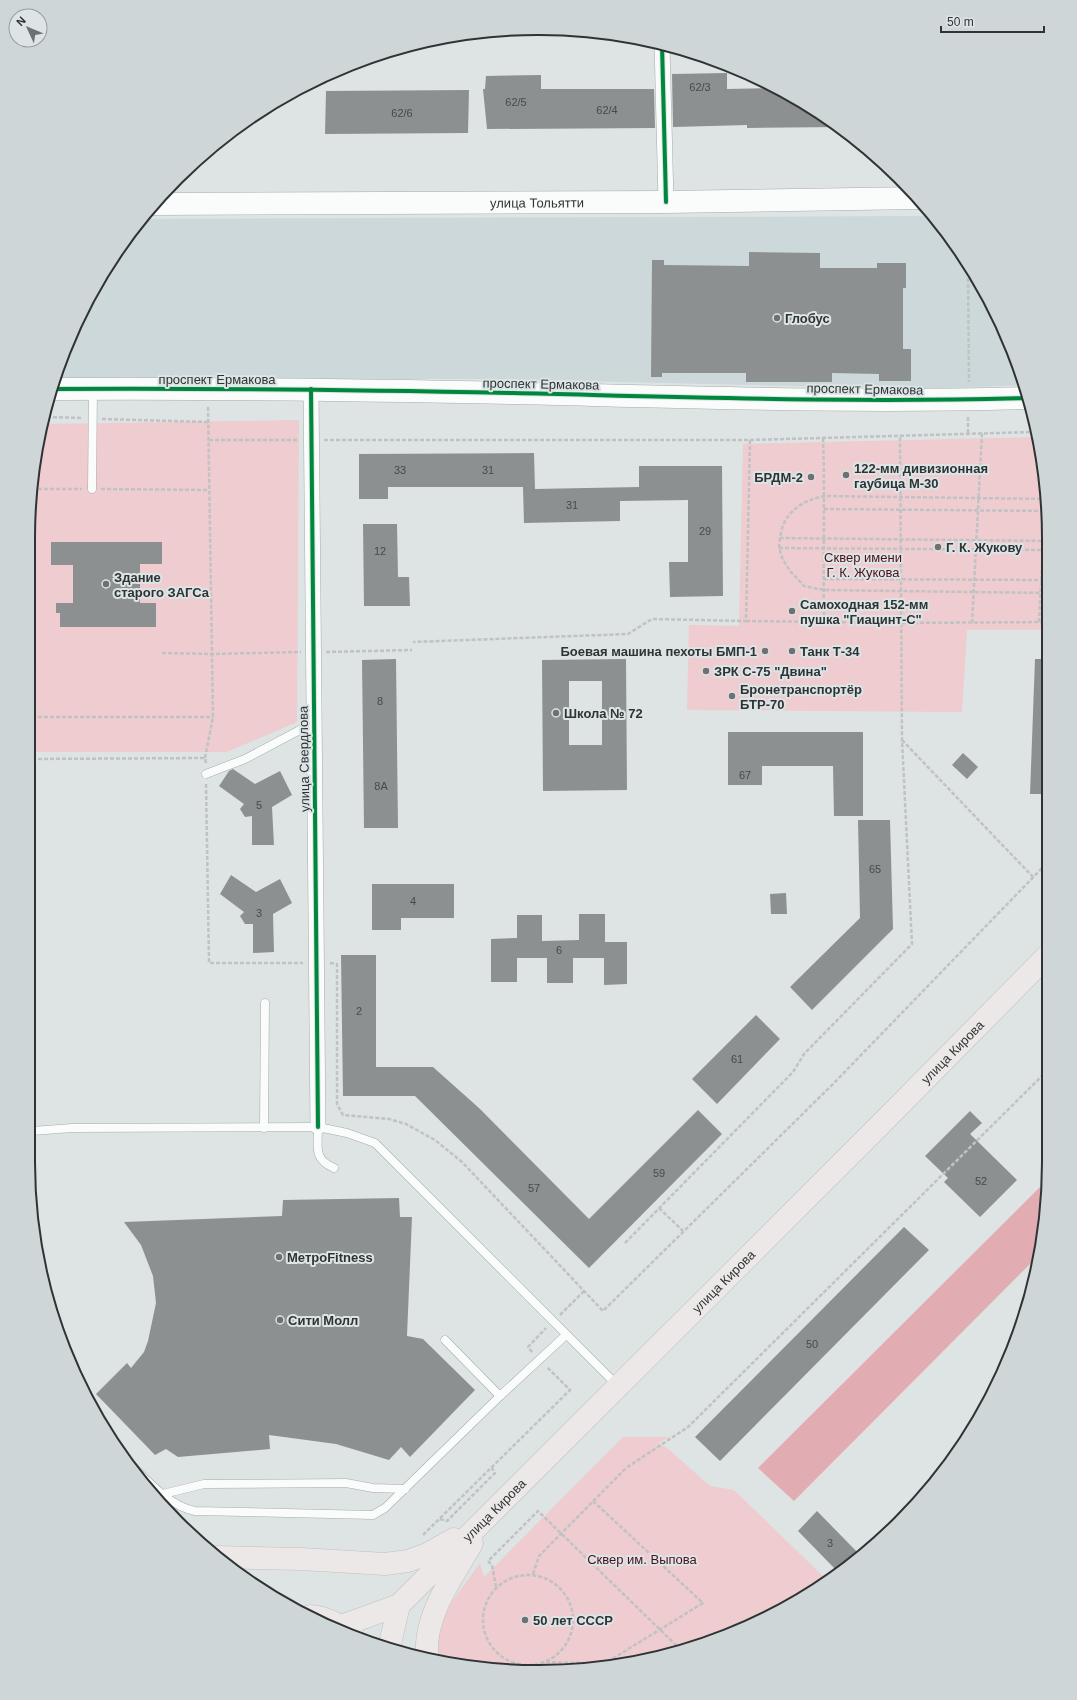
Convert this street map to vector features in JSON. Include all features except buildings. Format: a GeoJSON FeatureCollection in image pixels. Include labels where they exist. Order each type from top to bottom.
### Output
{"type":"FeatureCollection","features":[{"type":"Feature","properties":{"kind":"main road","name":"улица Кирова"},"geometry":{"type":"LineString","coordinates":[[351,1629],[399,1605],[1042,961]]}},
{"type":"Feature","properties":{"kind":"main road"},"geometry":{"type":"LineString","coordinates":[[228,1557],[301,1559],[385,1564],[408,1561],[442,1547],[484,1520]]}},
{"type":"Feature","properties":{"kind":"main road"},"geometry":{"type":"LineString","coordinates":[[427,1652],[428,1631],[434,1614],[484,1520]]}},
{"type":"Feature","properties":{"kind":"main road"},"geometry":{"type":"LineString","coordinates":[[390,1642],[399,1605]]}},
{"type":"Feature","properties":{"kind":"street"},"geometry":{"type":"LineString","coordinates":[[662,51],[666,202]]}},
{"type":"Feature","properties":{"kind":"street","name":"улица Тольятти"},"geometry":{"type":"LineString","coordinates":[[163,204],[666,202],[909,198]]}},
{"type":"Feature","properties":{"kind":"street","name":"проспект Ермакова"},"geometry":{"type":"LineString","coordinates":[[58,389],[311,389],[633,397],[969,400],[1022,398]]}},
{"type":"Feature","properties":{"kind":"street","name":"улица Свердлова"},"geometry":{"type":"LineString","coordinates":[[311,389],[312,652],[318,1127]]}},
{"type":"Feature","properties":{"kind":"lane"},"geometry":{"type":"LineString","coordinates":[[92,489],[93,389]]}},
{"type":"Feature","properties":{"kind":"lane"},"geometry":{"type":"LineString","coordinates":[[206,774],[245,758],[313,724]]}},
{"type":"Feature","properties":{"kind":"lane"},"geometry":{"type":"LineString","coordinates":[[264,1128],[265,1003]]}},
{"type":"Feature","properties":{"kind":"lane"},"geometry":{"type":"LineString","coordinates":[[318,1127],[320,1160],[334,1168]]}},
{"type":"Feature","properties":{"kind":"lane"},"geometry":{"type":"LineString","coordinates":[[35,1131],[72,1128],[318,1127],[347,1133],[374,1143],[618,1387]]}},
{"type":"Feature","properties":{"kind":"lane"},"geometry":{"type":"LineString","coordinates":[[153,1485],[176,1505],[184,1509],[195,1511],[373,1515],[385,1508],[500,1396],[566,1335]]}},
{"type":"Feature","properties":{"kind":"lane"},"geometry":{"type":"LineString","coordinates":[[445,1340],[500,1396]]}},
{"type":"Feature","properties":{"kind":"lane"},"geometry":{"type":"LineString","coordinates":[[163,1494],[204,1484],[346,1484],[373,1488],[405,1489]]}},
{"type":"Feature","properties":{"kind":"path"},"geometry":{"type":"LineString","coordinates":[[968,276],[968,434]]}},
{"type":"Feature","properties":{"kind":"path"},"geometry":{"type":"LineString","coordinates":[[206,758],[213,717],[209,422],[207,389]]}},
{"type":"Feature","properties":{"kind":"path"},"geometry":{"type":"LineString","coordinates":[[50,417],[209,422]]}},
{"type":"Feature","properties":{"kind":"path"},"geometry":{"type":"LineString","coordinates":[[209,440],[750,440],[1030,432]]}},
{"type":"Feature","properties":{"kind":"path"},"geometry":{"type":"LineString","coordinates":[[972,623],[982,433]]}},
{"type":"Feature","properties":{"kind":"path"},"geometry":{"type":"LineString","coordinates":[[625,1243],[793,1072],[804,1054],[912,944],[902,740],[900,436]]}},
{"type":"Feature","properties":{"kind":"path"},"geometry":{"type":"LineString","coordinates":[[823,438],[825,496],[823,538],[824,622]]}},
{"type":"Feature","properties":{"kind":"path"},"geometry":{"type":"LineString","coordinates":[[746,621],[750,440]]}},
{"type":"Feature","properties":{"kind":"path"},"geometry":{"type":"LineString","coordinates":[[38,489],[209,490]]}},
{"type":"Feature","properties":{"kind":"path"},"geometry":{"type":"LineString","coordinates":[[1040,499],[825,496],[814,498],[800,505],[784,523],[780,538],[780,548],[783,560],[791,572],[804,586],[824,590],[1040,593]]}},
{"type":"Feature","properties":{"kind":"path"},"geometry":{"type":"LineString","coordinates":[[824,509],[1041,511]]}},
{"type":"Feature","properties":{"kind":"path"},"geometry":{"type":"LineString","coordinates":[[780,538],[1042,540]]}},
{"type":"Feature","properties":{"kind":"path"},"geometry":{"type":"LineString","coordinates":[[780,548],[1042,550]]}},
{"type":"Feature","properties":{"kind":"path"},"geometry":{"type":"LineString","coordinates":[[413,642],[628,634],[652,619],[901,623],[1039,622],[1042,565]]}},
{"type":"Feature","properties":{"kind":"path"},"geometry":{"type":"LineString","coordinates":[[824,579],[1041,580]]}},
{"type":"Feature","properties":{"kind":"path"},"geometry":{"type":"LineString","coordinates":[[162,653],[212,654],[412,650]]}},
{"type":"Feature","properties":{"kind":"path"},"geometry":{"type":"LineString","coordinates":[[35,717],[213,717]]}},
{"type":"Feature","properties":{"kind":"path"},"geometry":{"type":"LineString","coordinates":[[902,740],[1033,877]]}},
{"type":"Feature","properties":{"kind":"path"},"geometry":{"type":"LineString","coordinates":[[584,1291],[603,1310],[834,1083],[1042,868]]}},
{"type":"Feature","properties":{"kind":"path"},"geometry":{"type":"LineString","coordinates":[[533,1574],[539,1556],[626,1468],[688,1427],[1042,1076]]}},
{"type":"Feature","properties":{"kind":"path"},"geometry":{"type":"LineString","coordinates":[[659,1208],[683,1232]]}},
{"type":"Feature","properties":{"kind":"path"},"geometry":{"type":"LineString","coordinates":[[440,1519],[447,1521],[472,1498],[495,1473],[492,1468]]}},
{"type":"Feature","properties":{"kind":"path"},"geometry":{"type":"LineString","coordinates":[[593,1501],[703,1603],[611,1660]]}},
{"type":"Feature","properties":{"kind":"path"},"geometry":{"type":"LineString","coordinates":[[496,1587],[492,1565],[488,1561],[538,1511],[677,1646]]}},
{"type":"Feature","properties":{"kind":"path"},"geometry":{"type":"LineString","coordinates":[[517,1664],[500,1656],[492,1648],[484,1634],[482,1616],[486,1601],[496,1587],[510,1578],[533,1574],[555,1583],[562,1589],[570,1603],[574,1618],[572,1634],[567,1644],[556,1656],[546,1662]]}},
{"type":"Feature","properties":{"kind":"path"},"geometry":{"type":"LineString","coordinates":[[534,1665],[546,1662],[580,1663]]}},
{"type":"Feature","properties":{"kind":"shaded area"},"geometry":{"type":"Polygon","coordinates":[[[925,216],[938,232],[975,287],[1004,346],[1018,385],[926,389],[489,379],[61,379],[73,346],[102,287],[139,232],[150,219],[925,216]]]}},
{"type":"Feature","properties":{"kind":"shaded area"},"geometry":{"type":"Polygon","coordinates":[[[1041,1186],[1038,1227],[1031,1263],[794,1501],[758,1468],[1041,1186]]]}},
{"type":"Feature","properties":{"kind":"green space"},"geometry":{"type":"Polygon","coordinates":[[[299,420],[297,722],[227,752],[35,752],[36,506],[39,473],[49,424],[299,420]]]}},
{"type":"Feature","properties":{"kind":"green space","name":"Сквер имени Г. К. Жукова"},"geometry":{"type":"Polygon","coordinates":[[[1031,437],[1038,473],[1041,506],[1042,630],[967,630],[962,712],[687,710],[689,625],[739,626],[743,444],[1031,437]]]}},
{"type":"Feature","properties":{"kind":"green space","name":"Сквер им. Выпова"},"geometry":{"type":"Polygon","coordinates":[[[623,1437],[669,1437],[658,1443],[667,1448],[710,1486],[734,1490],[823,1576],[790,1598],[731,1627],[669,1648],[637,1655],[604,1661],[538,1665],[473,1661],[435,1654],[438,1621],[480,1563],[484,1577],[623,1437]]]}},
{"type":"Feature","properties":{"kind":"cycle path"},"geometry":{"type":"LineString","coordinates":[[662,51],[666,202]]}},
{"type":"Feature","properties":{"kind":"cycle path"},"geometry":{"type":"LineString","coordinates":[[58,389],[342,390],[835,400],[1022,398]]}},
{"type":"Feature","properties":{"kind":"cycle path"},"geometry":{"type":"LineString","coordinates":[[311,389],[318,1127]]}},
{"type":"Feature","properties":{"kind":"place","name":"Глобус"},"geometry":{"type":"Point","coordinates":[777,318]}},
{"type":"Feature","properties":{"kind":"place","name":"122-мм дивизионная гаубица М-30"},"geometry":{"type":"Point","coordinates":[846,475]}},
{"type":"Feature","properties":{"kind":"place","name":"БРДМ-2"},"geometry":{"type":"Point","coordinates":[811,477]}},
{"type":"Feature","properties":{"kind":"place","name":"Г. К. Жукову"},"geometry":{"type":"Point","coordinates":[938,547]}},
{"type":"Feature","properties":{"kind":"place","name":"Здание старого ЗАГСа"},"geometry":{"type":"Point","coordinates":[106,584]}},
{"type":"Feature","properties":{"kind":"place","name":"Самоходная 152-мм пушка \"Гиацинт-С\""},"geometry":{"type":"Point","coordinates":[792,611]}},
{"type":"Feature","properties":{"kind":"place","name":"Боевая машина пехоты БМП-1"},"geometry":{"type":"Point","coordinates":[765,651]}},
{"type":"Feature","properties":{"kind":"place","name":"Танк Т-34"},"geometry":{"type":"Point","coordinates":[792,651]}},
{"type":"Feature","properties":{"kind":"place","name":"ЗРК С-75 \"Двина\""},"geometry":{"type":"Point","coordinates":[706,671]}},
{"type":"Feature","properties":{"kind":"place","name":"Бронетранспортёр БТР-70"},"geometry":{"type":"Point","coordinates":[732,696]}},
{"type":"Feature","properties":{"kind":"place","name":"Школа № 72"},"geometry":{"type":"Point","coordinates":[556,713]}},
{"type":"Feature","properties":{"kind":"place","name":"МетроFitness"},"geometry":{"type":"Point","coordinates":[279,1257]}},
{"type":"Feature","properties":{"kind":"place","name":"Сити Молл"},"geometry":{"type":"Point","coordinates":[280,1320]}},
{"type":"Feature","properties":{"kind":"place","name":"50 лет СССР"},"geometry":{"type":"Point","coordinates":[525,1620]}}]}
